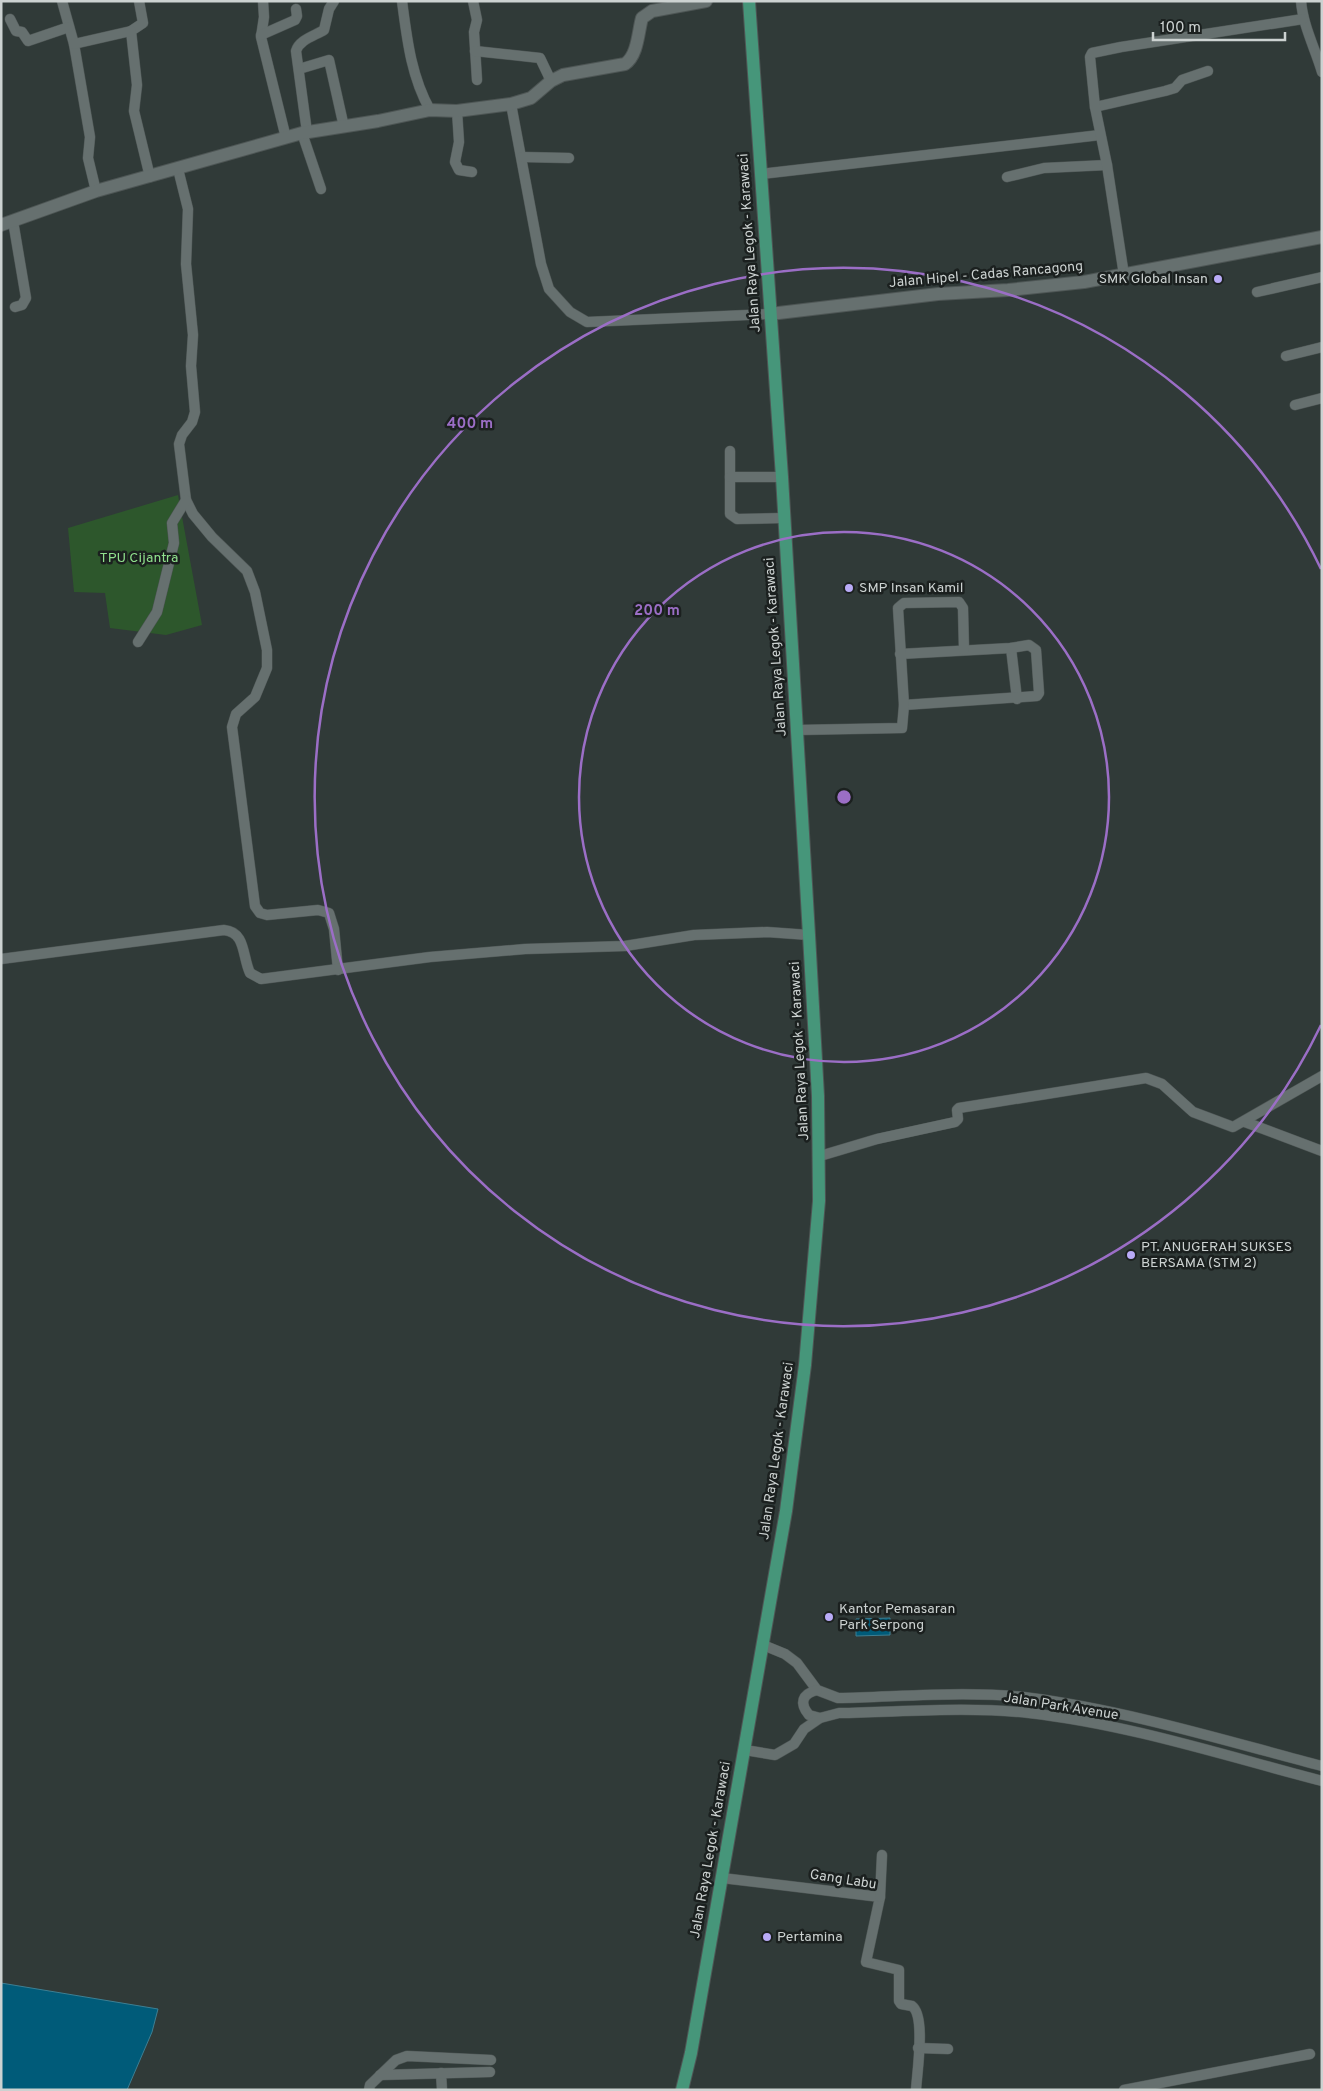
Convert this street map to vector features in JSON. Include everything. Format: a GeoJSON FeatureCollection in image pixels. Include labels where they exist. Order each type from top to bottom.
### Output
{"type":"FeatureCollection","features":[{"type":"Feature","properties":{"kind":"main road","name":"Jalan Raya Legok - Karawaci"},"geometry":{"type":"LineString","coordinates":[[682,2090],[691,2053],[763,1645],[769,1598],[786,1511],[805,1364],[819,1201],[820,1156],[809,935],[782,477],[750,1]]}},
{"type":"Feature","properties":{"kind":"street"},"geometry":{"type":"LineString","coordinates":[[62,1],[74,44],[90,137],[88,158],[96,191]]}},
{"type":"Feature","properties":{"kind":"street"},"geometry":{"type":"LineString","coordinates":[[74,44],[131,31],[143,23],[139,1]]}},
{"type":"Feature","properties":{"kind":"street"},"geometry":{"type":"LineString","coordinates":[[263,1],[264,17],[261,35],[286,138]]}},
{"type":"Feature","properties":{"kind":"street"},"geometry":{"type":"LineString","coordinates":[[321,189],[305,132],[297,46],[324,30],[329,9],[334,1]]}},
{"type":"Feature","properties":{"kind":"street"},"geometry":{"type":"LineString","coordinates":[[402,1],[418,89],[430,110]]}},
{"type":"Feature","properties":{"kind":"street"},"geometry":{"type":"LineString","coordinates":[[473,1],[477,20],[474,32],[477,80]]}},
{"type":"Feature","properties":{"kind":"street"},"geometry":{"type":"LineString","coordinates":[[15,306],[22,305],[26,298],[7,223],[49,206],[96,191],[305,132],[344,127],[430,110],[457,111],[511,104],[531,98],[551,81],[573,72],[625,64],[634,55],[637,34],[645,14],[706,1]]}},
{"type":"Feature","properties":{"kind":"street"},"geometry":{"type":"LineString","coordinates":[[1301,1],[1303,18],[1318,44],[1322,72]]}},
{"type":"Feature","properties":{"kind":"street"},"geometry":{"type":"LineString","coordinates":[[261,35],[295,20],[298,16],[296,9]]}},
{"type":"Feature","properties":{"kind":"street"},"geometry":{"type":"LineString","coordinates":[[1124,275],[1107,165],[1095,107],[1090,61],[1092,54],[1303,18]]}},
{"type":"Feature","properties":{"kind":"street"},"geometry":{"type":"LineString","coordinates":[[10,19],[16,31],[22,32],[28,41],[69,27]]}},
{"type":"Feature","properties":{"kind":"street"},"geometry":{"type":"LineString","coordinates":[[131,31],[137,85],[134,111],[150,177]]}},
{"type":"Feature","properties":{"kind":"street"},"geometry":{"type":"LineString","coordinates":[[475,51],[540,58],[551,81]]}},
{"type":"Feature","properties":{"kind":"street"},"geometry":{"type":"LineString","coordinates":[[299,69],[329,60],[344,127]]}},
{"type":"Feature","properties":{"kind":"street"},"geometry":{"type":"LineString","coordinates":[[1095,107],[1175,88],[1182,80],[1208,71]]}},
{"type":"Feature","properties":{"kind":"street"},"geometry":{"type":"LineString","coordinates":[[511,104],[541,264],[549,289],[570,312],[587,322],[770,314]]}},
{"type":"Feature","properties":{"kind":"street"},"geometry":{"type":"LineString","coordinates":[[457,111],[460,142],[455,162],[459,170],[472,172]]}},
{"type":"Feature","properties":{"kind":"street"},"geometry":{"type":"LineString","coordinates":[[761,174],[1100,136]]}},
{"type":"Feature","properties":{"kind":"street"},"geometry":{"type":"LineString","coordinates":[[522,157],[569,158]]}},
{"type":"Feature","properties":{"kind":"street"},"geometry":{"type":"LineString","coordinates":[[1007,177],[1044,168],[1107,165]]}},
{"type":"Feature","properties":{"kind":"street"},"geometry":{"type":"LineString","coordinates":[[178,169],[188,210],[186,264],[193,335],[191,366],[195,412],[192,422],[182,434],[179,444],[186,500],[198,522],[247,571],[255,592],[267,650],[267,668],[255,697],[236,714],[232,727],[255,906],[260,913],[267,915],[318,910],[329,913],[334,929],[338,970]]}},
{"type":"Feature","properties":{"kind":"street","name":"Jalan Hipel - Cadas Rancagong"},"geometry":{"type":"LineString","coordinates":[[770,314],[929,295],[1008,290],[1124,275],[1322,237]]}},
{"type":"Feature","properties":{"kind":"street"},"geometry":{"type":"LineString","coordinates":[[1257,292],[1322,277]]}},
{"type":"Feature","properties":{"kind":"street"},"geometry":{"type":"LineString","coordinates":[[1286,356],[1322,347]]}},
{"type":"Feature","properties":{"kind":"street"},"geometry":{"type":"LineString","coordinates":[[1295,405],[1322,398]]}},
{"type":"Feature","properties":{"kind":"street"},"geometry":{"type":"LineString","coordinates":[[730,451],[729,510],[733,518],[783,518]]}},
{"type":"Feature","properties":{"kind":"street"},"geometry":{"type":"LineString","coordinates":[[730,477],[782,477]]}},
{"type":"Feature","properties":{"kind":"street"},"geometry":{"type":"LineString","coordinates":[[138,642],[158,612],[174,543],[172,523],[186,500]]}},
{"type":"Feature","properties":{"kind":"street"},"geometry":{"type":"LineString","coordinates":[[797,730],[898,730],[902,728],[904,724],[904,705],[898,608],[904,603],[959,602],[963,608],[964,650]]}},
{"type":"Feature","properties":{"kind":"street"},"geometry":{"type":"LineString","coordinates":[[900,654],[1011,648],[1029,644],[1036,650],[1038,695],[1017,699],[904,705]]}},
{"type":"Feature","properties":{"kind":"street"},"geometry":{"type":"LineString","coordinates":[[1011,648],[1017,699]]}},
{"type":"Feature","properties":{"kind":"street"},"geometry":{"type":"LineString","coordinates":[[1,959],[232,930],[238,936],[245,963],[250,973],[256,978],[261,979],[430,957],[525,949],[625,946],[694,935],[767,932],[809,935]]}},
{"type":"Feature","properties":{"kind":"street"},"geometry":{"type":"LineString","coordinates":[[820,1156],[877,1139],[956,1122],[958,1119],[956,1110],[959,1108],[1146,1078],[1162,1084],[1193,1112],[1208,1120],[1233,1127],[1245,1122],[1322,1076]]}},
{"type":"Feature","properties":{"kind":"street"},"geometry":{"type":"LineString","coordinates":[[1245,1122],[1322,1151]]}},
{"type":"Feature","properties":{"kind":"street"},"geometry":{"type":"LineString","coordinates":[[763,1645],[785,1654],[797,1663],[817,1690],[808,1692],[803,1699],[803,1708],[809,1715],[820,1718]]}},
{"type":"Feature","properties":{"kind":"street","name":"Jalan Park Avenue"},"geometry":{"type":"LineString","coordinates":[[817,1690],[838,1698],[1029,1698],[1119,1714],[1322,1766]]}},
{"type":"Feature","properties":{"kind":"street"},"geometry":{"type":"LineString","coordinates":[[878,1697],[878,1712]]}},
{"type":"Feature","properties":{"kind":"street"},"geometry":{"type":"LineString","coordinates":[[1012,1712],[1014,1697]]}},
{"type":"Feature","properties":{"kind":"street"},"geometry":{"type":"LineString","coordinates":[[1029,1698],[1029,1713]]}},
{"type":"Feature","properties":{"kind":"street","name":"Jalan Park Avenue"},"geometry":{"type":"LineString","coordinates":[[744,1750],[775,1755],[794,1744],[804,1729],[820,1718],[839,1713],[1012,1712],[1029,1713],[1116,1728],[1322,1781]]}},
{"type":"Feature","properties":{"kind":"street"},"geometry":{"type":"LineString","coordinates":[[880,1897],[882,1855]]}},
{"type":"Feature","properties":{"kind":"street","name":"Gang Labu"},"geometry":{"type":"LineString","coordinates":[[722,1878],[880,1897],[866,1962],[899,1970],[900,2004],[912,2006],[918,2014],[916,2090]]}},
{"type":"Feature","properties":{"kind":"street"},"geometry":{"type":"LineString","coordinates":[[918,2048],[948,2049]]}},
{"type":"Feature","properties":{"kind":"street"},"geometry":{"type":"LineString","coordinates":[[1124,2090],[1310,2054]]}},
{"type":"Feature","properties":{"kind":"street"},"geometry":{"type":"LineString","coordinates":[[370,2090],[370,2085],[396,2060],[407,2056],[491,2060]]}},
{"type":"Feature","properties":{"kind":"street"},"geometry":{"type":"LineString","coordinates":[[380,2075],[490,2072]]}},
{"type":"Feature","properties":{"kind":"street"},"geometry":{"type":"LineString","coordinates":[[441,2074],[442,2090]]}},
{"type":"Feature","properties":{"kind":"green space","name":"TPU Cijantra"},"geometry":{"type":"Polygon","coordinates":[[[178,495],[202,625],[166,635],[110,628],[105,593],[74,592],[68,528],[178,495]]]}},
{"type":"Feature","properties":{"kind":"water"},"geometry":{"type":"Polygon","coordinates":[[[890,1618],[890,1635],[856,1636],[856,1619],[890,1618]]]}},
{"type":"Feature","properties":{"kind":"water"},"geometry":{"type":"Polygon","coordinates":[[[1,1983],[158,2009],[152,2032],[127,2090],[1,2090],[1,1983]]]}},
{"type":"Feature","properties":{"kind":"place","name":"SMK Global Insan"},"geometry":{"type":"Point","coordinates":[1218,279]}},
{"type":"Feature","properties":{"kind":"place","name":"SMP Insan Kamil"},"geometry":{"type":"Point","coordinates":[849,588]}},
{"type":"Feature","properties":{"kind":"place","name":"PT. ANUGERAH SUKSES BERSAMA (STM 2)"},"geometry":{"type":"Point","coordinates":[1131,1255]}},
{"type":"Feature","properties":{"kind":"place","name":"Kantor Pemasaran Park Serpong"},"geometry":{"type":"Point","coordinates":[829,1617]}},
{"type":"Feature","properties":{"kind":"place","name":"Pertamina"},"geometry":{"type":"Point","coordinates":[767,1937]}}]}
